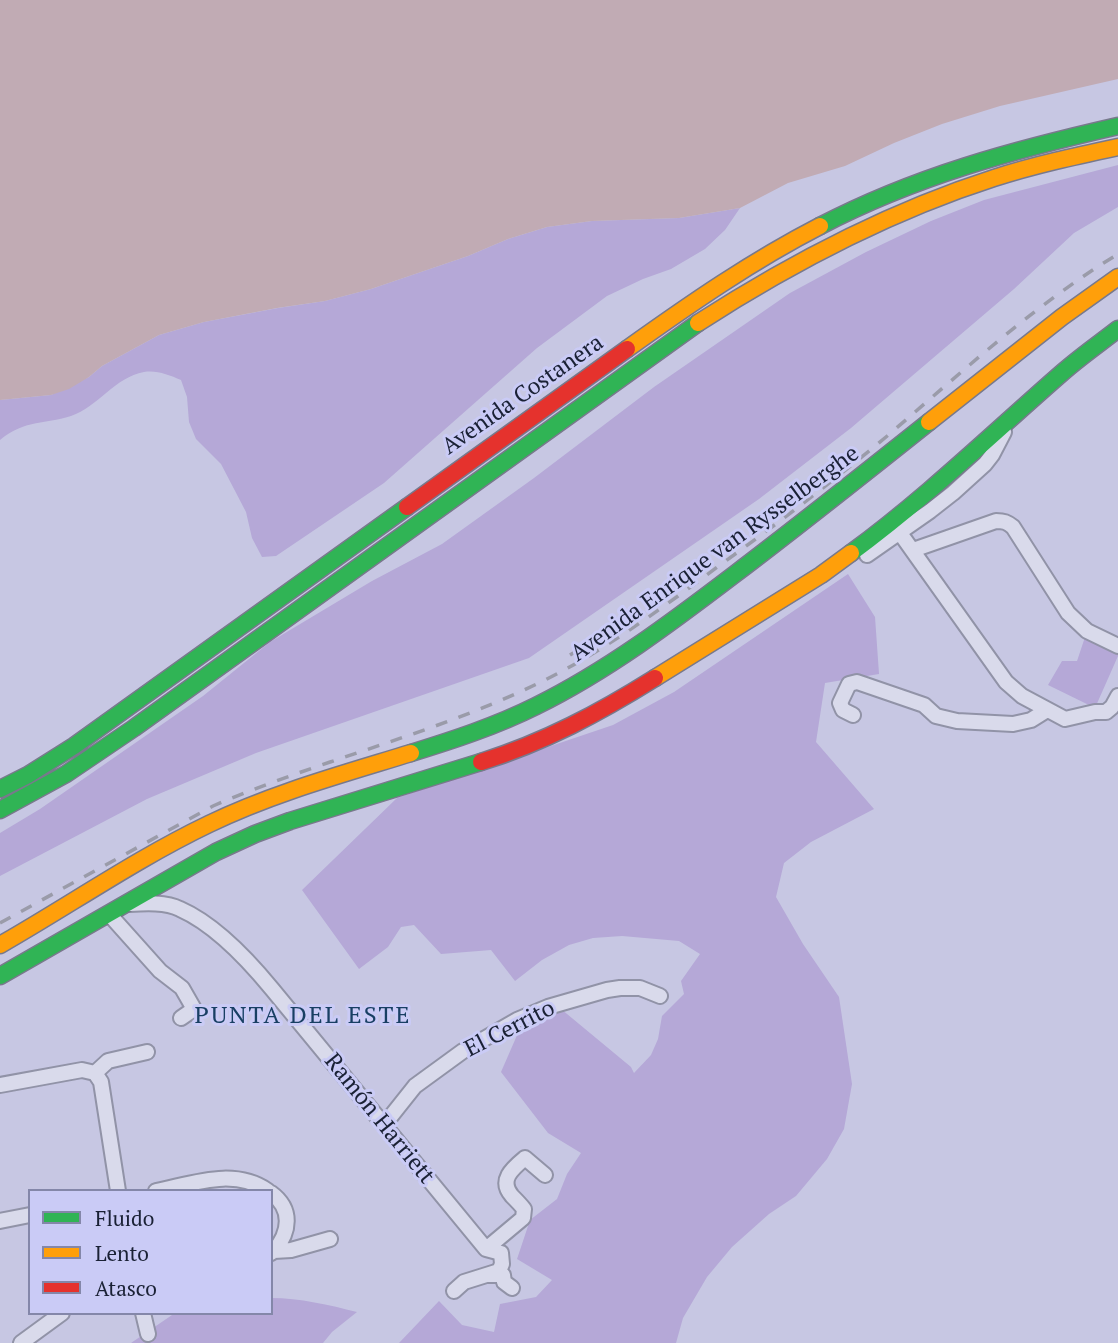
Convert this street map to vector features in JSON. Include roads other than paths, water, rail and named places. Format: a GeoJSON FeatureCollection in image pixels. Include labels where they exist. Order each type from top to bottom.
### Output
{"type":"FeatureCollection","features":[{"type":"Feature","properties":{"kind":"main road","name":"Avenida Costanera"},"geometry":{"type":"LineString","coordinates":[[0,789],[74,746],[684,308],[769,254],[856,208],[931,177],[1007,153],[1118,126]]}},
{"type":"Feature","properties":{"kind":"main road","name":"Avenida Costanera"},"geometry":{"type":"LineString","coordinates":[[0,810],[66,774],[111,744],[696,324],[778,272],[856,232],[930,200],[1026,168],[1118,147]]}},
{"type":"Feature","properties":{"kind":"main road","name":"Avenida Enrique van Rysselberghe"},"geometry":{"type":"LineString","coordinates":[[0,945],[166,846],[210,824],[274,797],[457,739],[531,709],[571,688],[717,588],[1066,313],[1118,277]]}},
{"type":"Feature","properties":{"kind":"main road"},"geometry":{"type":"LineString","coordinates":[[0,976],[216,852],[255,834],[496,757],[563,731],[616,703],[821,575],[897,519],[1065,370],[1118,328]]}},
{"type":"Feature","properties":{"kind":"street"},"geometry":{"type":"LineString","coordinates":[[771,607],[822,583],[900,533],[946,499],[985,464],[1009,421]]}},
{"type":"Feature","properties":{"kind":"street"},"geometry":{"type":"LineString","coordinates":[[913,550],[996,521],[1008,523],[1068,613],[1087,631],[1118,646]]}},
{"type":"Feature","properties":{"kind":"street"},"geometry":{"type":"LineString","coordinates":[[900,533],[1006,682],[1022,696],[1065,719],[1109,710],[1118,696]]}},
{"type":"Feature","properties":{"kind":"street"},"geometry":{"type":"LineString","coordinates":[[853,715],[843,710],[840,703],[849,684],[856,682],[923,705],[936,716],[957,721],[1013,724],[1031,720],[1048,710]]}},
{"type":"Feature","properties":{"kind":"street"},"geometry":{"type":"LineString","coordinates":[[177,875],[175,895],[178,908]]}},
{"type":"Feature","properties":{"kind":"street","name":"Ramón Harriett"},"geometry":{"type":"LineString","coordinates":[[124,905],[148,904],[178,908],[225,940],[258,972],[486,1249],[501,1253],[502,1264],[499,1271],[487,1275]]}},
{"type":"Feature","properties":{"kind":"street"},"geometry":{"type":"LineString","coordinates":[[109,914],[160,971],[182,989],[194,1009],[181,1018]]}},
{"type":"Feature","properties":{"kind":"street","name":"El Cerrito"},"geometry":{"type":"LineString","coordinates":[[384,1125],[415,1086],[463,1051],[517,1020],[548,1007],[607,990],[640,988],[660,996]]}},
{"type":"Feature","properties":{"kind":"street"},"geometry":{"type":"LineString","coordinates":[[94,1073],[108,1061],[147,1052]]}},
{"type":"Feature","properties":{"kind":"street"},"geometry":{"type":"LineString","coordinates":[[0,1085],[82,1070],[94,1073],[100,1082],[118,1189]]}},
{"type":"Feature","properties":{"kind":"street"},"geometry":{"type":"LineString","coordinates":[[486,1249],[523,1218],[524,1209],[506,1186],[509,1173],[525,1158],[545,1175]]}},
{"type":"Feature","properties":{"kind":"street"},"geometry":{"type":"LineString","coordinates":[[166,1189],[228,1178],[254,1183],[264,1189]]}},
{"type":"Feature","properties":{"kind":"street"},"geometry":{"type":"LineString","coordinates":[[273,1195],[283,1204],[287,1221],[284,1236],[273,1252]]}},
{"type":"Feature","properties":{"kind":"street"},"geometry":{"type":"LineString","coordinates":[[0,1221],[28,1215]]}},
{"type":"Feature","properties":{"kind":"street"},"geometry":{"type":"LineString","coordinates":[[273,1252],[330,1239]]}},
{"type":"Feature","properties":{"kind":"street"},"geometry":{"type":"LineString","coordinates":[[454,1291],[464,1282],[487,1275],[503,1275],[504,1282],[512,1288]]}},
{"type":"Feature","properties":{"kind":"street"},"geometry":{"type":"LineString","coordinates":[[21,1343],[59,1315]]}},
{"type":"Feature","properties":{"kind":"street"},"geometry":{"type":"LineString","coordinates":[[144,1315],[148,1334]]}},
{"type":"Feature","properties":{"kind":"railway"},"geometry":{"type":"LineString","coordinates":[[0,923],[213,806],[505,699],[552,677],[597,651],[659,610],[783,518],[866,454],[1027,317],[1118,254]]}},
{"type":"Feature","properties":{"kind":"railway"},"geometry":{"type":"LineString","coordinates":[[570,655],[617,626]]}},
{"type":"Feature","properties":{"kind":"district","name":"PUNTA DEL ESTE"},"geometry":{"type":"Point","coordinates":[303,1016]}}]}
